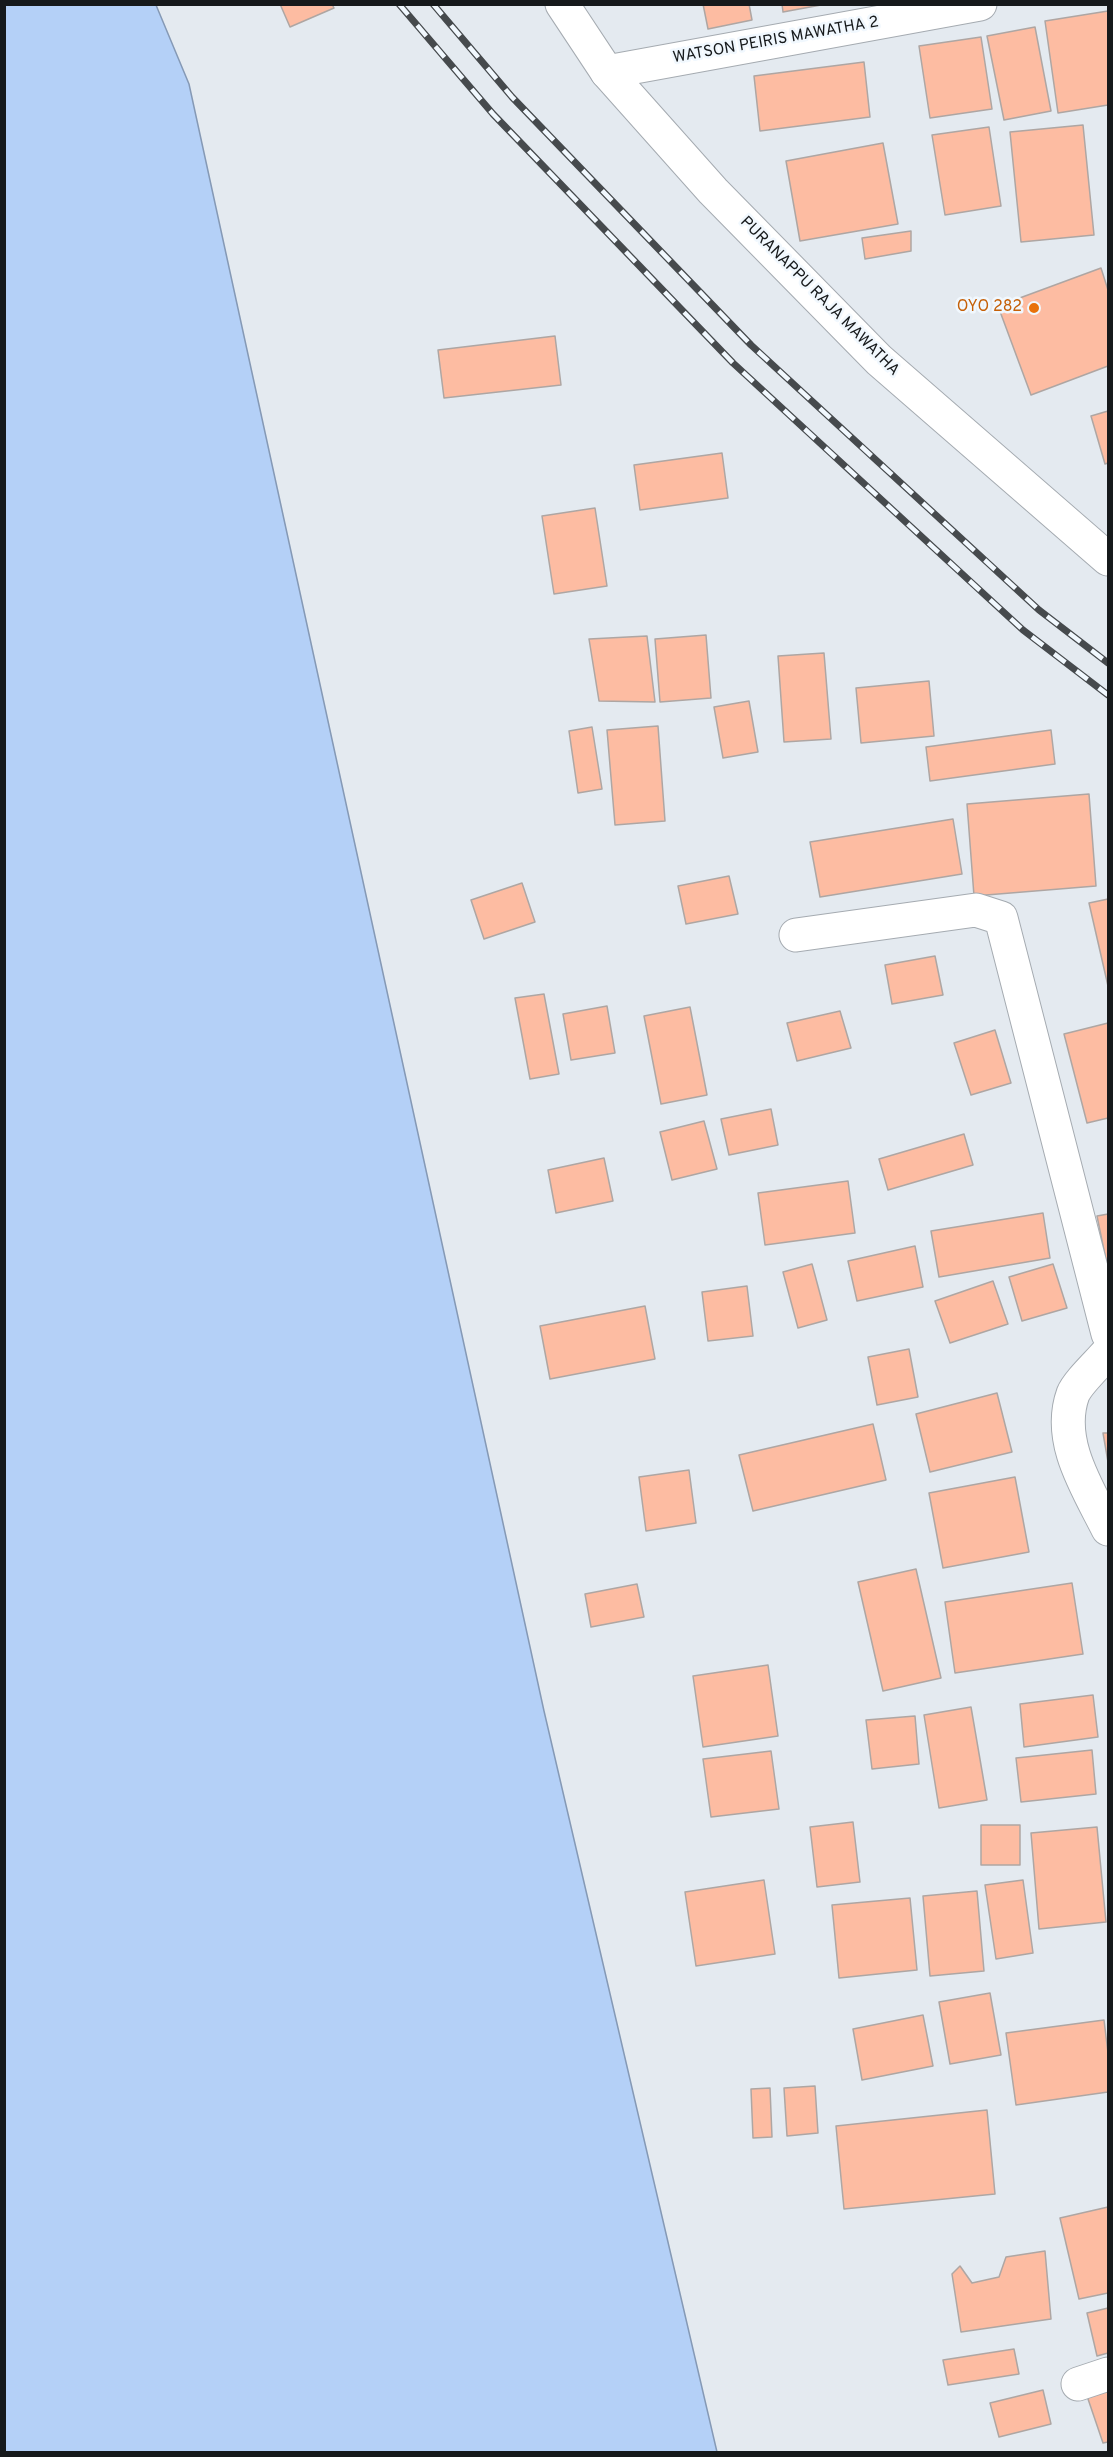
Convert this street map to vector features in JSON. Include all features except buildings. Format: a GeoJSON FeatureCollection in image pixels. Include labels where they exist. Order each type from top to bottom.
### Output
{"type":"FeatureCollection","features":[{"type":"Feature","properties":{"kind":"street","name":"PURANAPPU RAJA MAWATHA"},"geometry":{"type":"LineString","coordinates":[[562,4],[607,72],[713,191],[879,360],[1108,559]]}},
{"type":"Feature","properties":{"kind":"street","name":"WATSON PEIRIS MAWATHA 2"},"geometry":{"type":"LineString","coordinates":[[607,72],[980,4]]}},
{"type":"Feature","properties":{"kind":"street"},"geometry":{"type":"LineString","coordinates":[[796,934],[976,910],[1001,918],[1108,1334]]}},
{"type":"Feature","properties":{"kind":"street"},"geometry":{"type":"LineString","coordinates":[[1108,1352],[1074,1393],[1068,1423],[1074,1459],[1108,1529]]}},
{"type":"Feature","properties":{"kind":"water"},"geometry":{"type":"Polygon","coordinates":[[[5,4],[156,5],[189,84],[544,1711],[717,2452],[5,2452],[5,4]]]}},
{"type":"Feature","properties":{"kind":"railway"},"geometry":{"type":"LineString","coordinates":[[399,4],[493,114],[733,363],[1023,630],[1108,695]]}},
{"type":"Feature","properties":{"kind":"railway"},"geometry":{"type":"LineString","coordinates":[[433,4],[512,97],[751,345],[1039,610],[1108,663]]}},
{"type":"Feature","properties":{"kind":"place","name":"OYO 282"},"geometry":{"type":"Point","coordinates":[1034,308]}}]}
